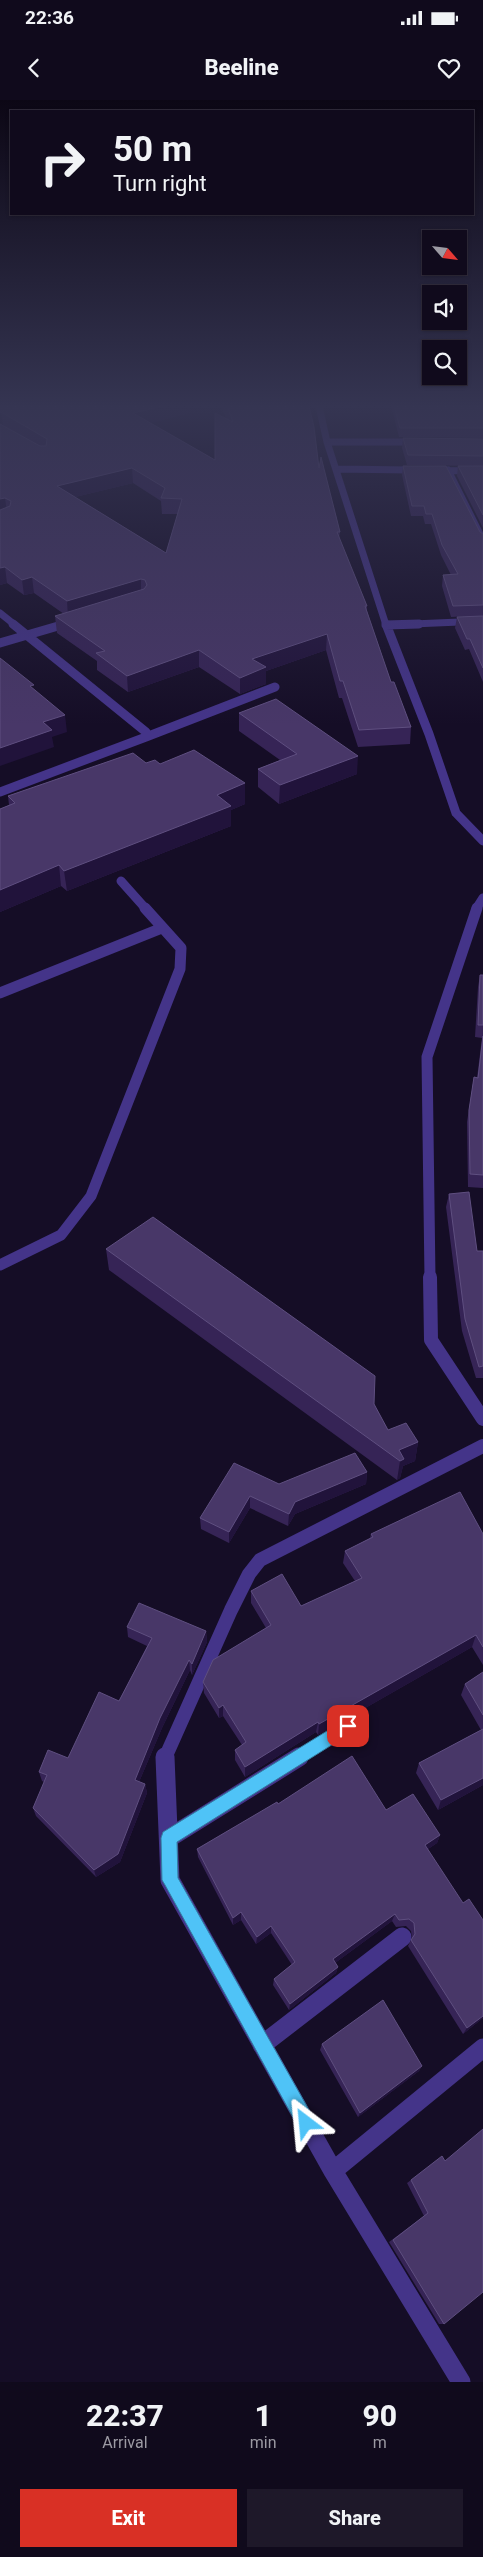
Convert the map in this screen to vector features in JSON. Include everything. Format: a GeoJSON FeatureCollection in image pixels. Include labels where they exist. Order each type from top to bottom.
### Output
{"type":"FeatureCollection","features":[{"type":"Feature","properties":{"kind":"street"},"geometry":{"type":"LineString","coordinates":[[351,512],[386,625],[429,734],[456,813],[483,841]]}},
{"type":"Feature","properties":{"kind":"street"},"geometry":{"type":"LineString","coordinates":[[469,512],[483,540]]}},
{"type":"Feature","properties":{"kind":"street"},"geometry":{"type":"LineString","coordinates":[[0,612],[146,732],[146,737]]}},
{"type":"Feature","properties":{"kind":"street"},"geometry":{"type":"LineString","coordinates":[[0,643],[76,620]]}},
{"type":"Feature","properties":{"kind":"street"},"geometry":{"type":"LineString","coordinates":[[386,625],[483,621]]}},
{"type":"Feature","properties":{"kind":"street"},"geometry":{"type":"LineString","coordinates":[[0,792],[275,687]]}},
{"type":"Feature","properties":{"kind":"street"},"geometry":{"type":"LineString","coordinates":[[0,1265],[61,1235],[91,1196],[180,970],[181,948],[121,882]]}},
{"type":"Feature","properties":{"kind":"street"},"geometry":{"type":"LineString","coordinates":[[483,898],[476,910],[427,1057],[431,1340],[483,1419]]}},
{"type":"Feature","properties":{"kind":"street"},"geometry":{"type":"LineString","coordinates":[[0,993],[162,928]]}},
{"type":"Feature","properties":{"kind":"street"},"geometry":{"type":"LineString","coordinates":[[460,2382],[333,2170],[170,1880],[165,1756],[231,1610],[254,1567],[260,1560],[483,1446]]}},
{"type":"Feature","properties":{"kind":"street"},"geometry":{"type":"LineString","coordinates":[[169,1838],[348,1726]]}},
{"type":"Feature","properties":{"kind":"street"},"geometry":{"type":"LineString","coordinates":[[262,2045],[402,1937]]}},
{"type":"Feature","properties":{"kind":"street"},"geometry":{"type":"LineString","coordinates":[[333,2170],[483,2048]]}},
{"type":"Feature","properties":{"kind":"building"},"geometry":{"type":"Polygon","coordinates":[[[0,512],[100,512],[166,553],[178,512],[335,512],[340,532],[337,532],[367,606],[365,606],[391,682],[394,682],[411,727],[359,730],[343,681],[340,681],[327,634],[252,659],[266,667],[240,678],[199,650],[127,676],[96,653],[105,651],[55,616],[144,589],[147,585],[145,580],[141,579],[67,601],[32,577],[22,580],[5,567],[0,568],[0,512]]]}},
{"type":"Feature","properties":{"kind":"building"},"geometry":{"type":"Polygon","coordinates":[[[426,512],[470,512],[480,532],[483,534],[483,605],[453,606],[443,575],[458,574],[442,545],[432,514],[426,512]]]}},
{"type":"Feature","properties":{"kind":"building"},"geometry":{"type":"Polygon","coordinates":[[[483,616],[483,668],[470,639],[467,639],[457,617],[483,616]]]}},
{"type":"Feature","properties":{"kind":"building"},"geometry":{"type":"Polygon","coordinates":[[[0,658],[34,685],[30,686],[65,715],[43,722],[52,730],[0,748],[0,658]]]}},
{"type":"Feature","properties":{"kind":"building"},"geometry":{"type":"Polygon","coordinates":[[[276,699],[358,756],[280,785],[258,769],[297,754],[239,713],[276,699]]]}},
{"type":"Feature","properties":{"kind":"building"},"geometry":{"type":"Polygon","coordinates":[[[194,750],[245,783],[217,795],[231,806],[64,871],[59,865],[0,890],[0,809],[15,803],[8,796],[133,753],[146,763],[155,760],[160,764],[194,750]]]}},
{"type":"Feature","properties":{"kind":"building"},"geometry":{"type":"Polygon","coordinates":[[[480,975],[483,975],[483,1025],[478,1025],[480,975]]]}},
{"type":"Feature","properties":{"kind":"building"},"geometry":{"type":"Polygon","coordinates":[[[483,1036],[483,1175],[470,1174],[469,1110],[474,1077],[478,1078],[483,1036]]]}},
{"type":"Feature","properties":{"kind":"building"},"geometry":{"type":"Polygon","coordinates":[[[469,1192],[477,1251],[483,1251],[483,1366],[479,1367],[465,1319],[449,1194],[469,1192]]]}},
{"type":"Feature","properties":{"kind":"building"},"geometry":{"type":"Polygon","coordinates":[[[153,1217],[375,1376],[374,1404],[388,1430],[406,1423],[418,1442],[399,1450],[404,1459],[400,1461],[106,1249],[153,1217]]]}},
{"type":"Feature","properties":{"kind":"building"},"geometry":{"type":"Polygon","coordinates":[[[355,1453],[367,1472],[295,1502],[289,1514],[250,1496],[229,1532],[200,1518],[234,1463],[279,1484],[355,1453]]]}},
{"type":"Feature","properties":{"kind":"building"},"geometry":{"type":"Polygon","coordinates":[[[460,1492],[483,1534],[483,1647],[476,1635],[319,1724],[318,1722],[245,1767],[235,1750],[246,1742],[223,1705],[219,1708],[203,1682],[213,1660],[271,1625],[251,1591],[282,1574],[301,1606],[362,1578],[345,1551],[373,1537],[371,1534],[460,1492]]]}},
{"type":"Feature","properties":{"kind":"building"},"geometry":{"type":"Polygon","coordinates":[[[139,1603],[206,1631],[192,1664],[189,1660],[160,1718],[135,1780],[145,1784],[118,1854],[94,1870],[33,1808],[47,1775],[39,1772],[48,1750],[68,1758],[99,1692],[119,1701],[152,1638],[127,1627],[139,1603]]]}},
{"type":"Feature","properties":{"kind":"building"},"geometry":{"type":"Polygon","coordinates":[[[483,1672],[483,1715],[465,1684],[483,1672]]]}},
{"type":"Feature","properties":{"kind":"building"},"geometry":{"type":"Polygon","coordinates":[[[483,1729],[483,1778],[441,1800],[419,1763],[483,1729]]]}},
{"type":"Feature","properties":{"kind":"building"},"geometry":{"type":"Polygon","coordinates":[[[352,1756],[386,1810],[413,1794],[440,1835],[425,1845],[463,1903],[469,1899],[483,1920],[483,2016],[467,2028],[411,1940],[415,1934],[414,1923],[409,1919],[399,1920],[395,1914],[333,1959],[338,1967],[290,2004],[274,1979],[295,1962],[271,1926],[257,1937],[241,1912],[233,1918],[197,1849],[277,1802],[278,1804],[352,1756]]]}},
{"type":"Feature","properties":{"kind":"building"},"geometry":{"type":"Polygon","coordinates":[[[383,2000],[422,2066],[360,2113],[322,2044],[383,2000]]]}},
{"type":"Feature","properties":{"kind":"building"},"geometry":{"type":"Polygon","coordinates":[[[483,2129],[483,2292],[444,2324],[393,2240],[428,2213],[411,2180],[442,2156],[445,2161],[483,2129]]]}},
{"type":"Feature","properties":{"kind":"route"},"geometry":{"type":"LineString","coordinates":[[306,2123],[170,1880],[169,1838],[348,1726]]}}]}
